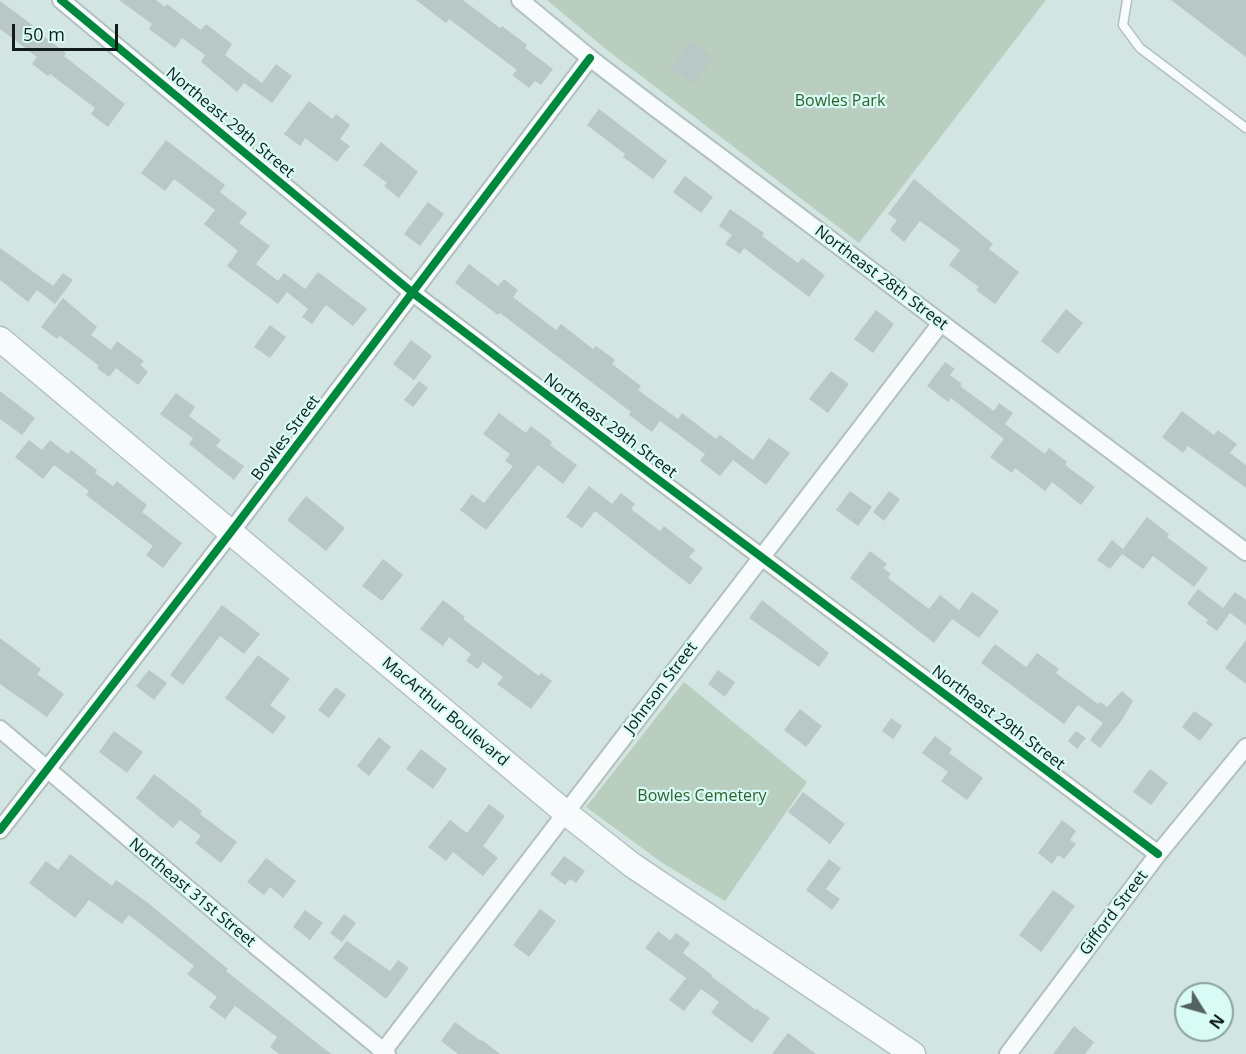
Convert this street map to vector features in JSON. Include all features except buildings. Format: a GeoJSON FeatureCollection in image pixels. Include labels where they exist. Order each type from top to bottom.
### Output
{"type":"FeatureCollection","features":[{"type":"Feature","properties":{"kind":"main road","name":"MacArthur Boulevard"},"geometry":{"type":"LineString","coordinates":[[0,339],[566,813],[641,872],[913,1054]]}},
{"type":"Feature","properties":{"kind":"street","name":"Northeast 29th Street"},"geometry":{"type":"LineString","coordinates":[[61,0],[412,293],[1158,854]]}},
{"type":"Feature","properties":{"kind":"street","name":"Northeast 28th Street"},"geometry":{"type":"LineString","coordinates":[[520,0],[590,58],[1246,552]]}},
{"type":"Feature","properties":{"kind":"street","name":"Bowles Street"},"geometry":{"type":"LineString","coordinates":[[0,830],[231,532],[590,58]]}},
{"type":"Feature","properties":{"kind":"street","name":"Johnson Street"},"geometry":{"type":"LineString","coordinates":[[384,1053],[941,322]]}},
{"type":"Feature","properties":{"kind":"street","name":"Northeast 31st Street"},"geometry":{"type":"LineString","coordinates":[[0,729],[384,1053]]}},
{"type":"Feature","properties":{"kind":"street","name":"Gifford Street"},"geometry":{"type":"LineString","coordinates":[[1008,1054],[1158,854],[1246,747]]}},
{"type":"Feature","properties":{"kind":"lane"},"geometry":{"type":"LineString","coordinates":[[1127,0],[1123,25],[1140,48],[1246,128]]}},
{"type":"Feature","properties":{"kind":"green space","name":"Bowles Park"},"geometry":{"type":"Polygon","coordinates":[[[547,0],[1046,0],[859,243],[602,46],[547,0]]]}},
{"type":"Feature","properties":{"kind":"green space","name":"Bowles Cemetery"},"geometry":{"type":"Polygon","coordinates":[[[684,682],[807,782],[725,901],[664,864],[586,807],[684,682]]]}},
{"type":"Feature","properties":{"kind":"cycle path"},"geometry":{"type":"LineString","coordinates":[[61,0],[413,293],[1158,854]]}},
{"type":"Feature","properties":{"kind":"cycle path"},"geometry":{"type":"LineString","coordinates":[[0,830],[231,532],[590,58]]}}]}
